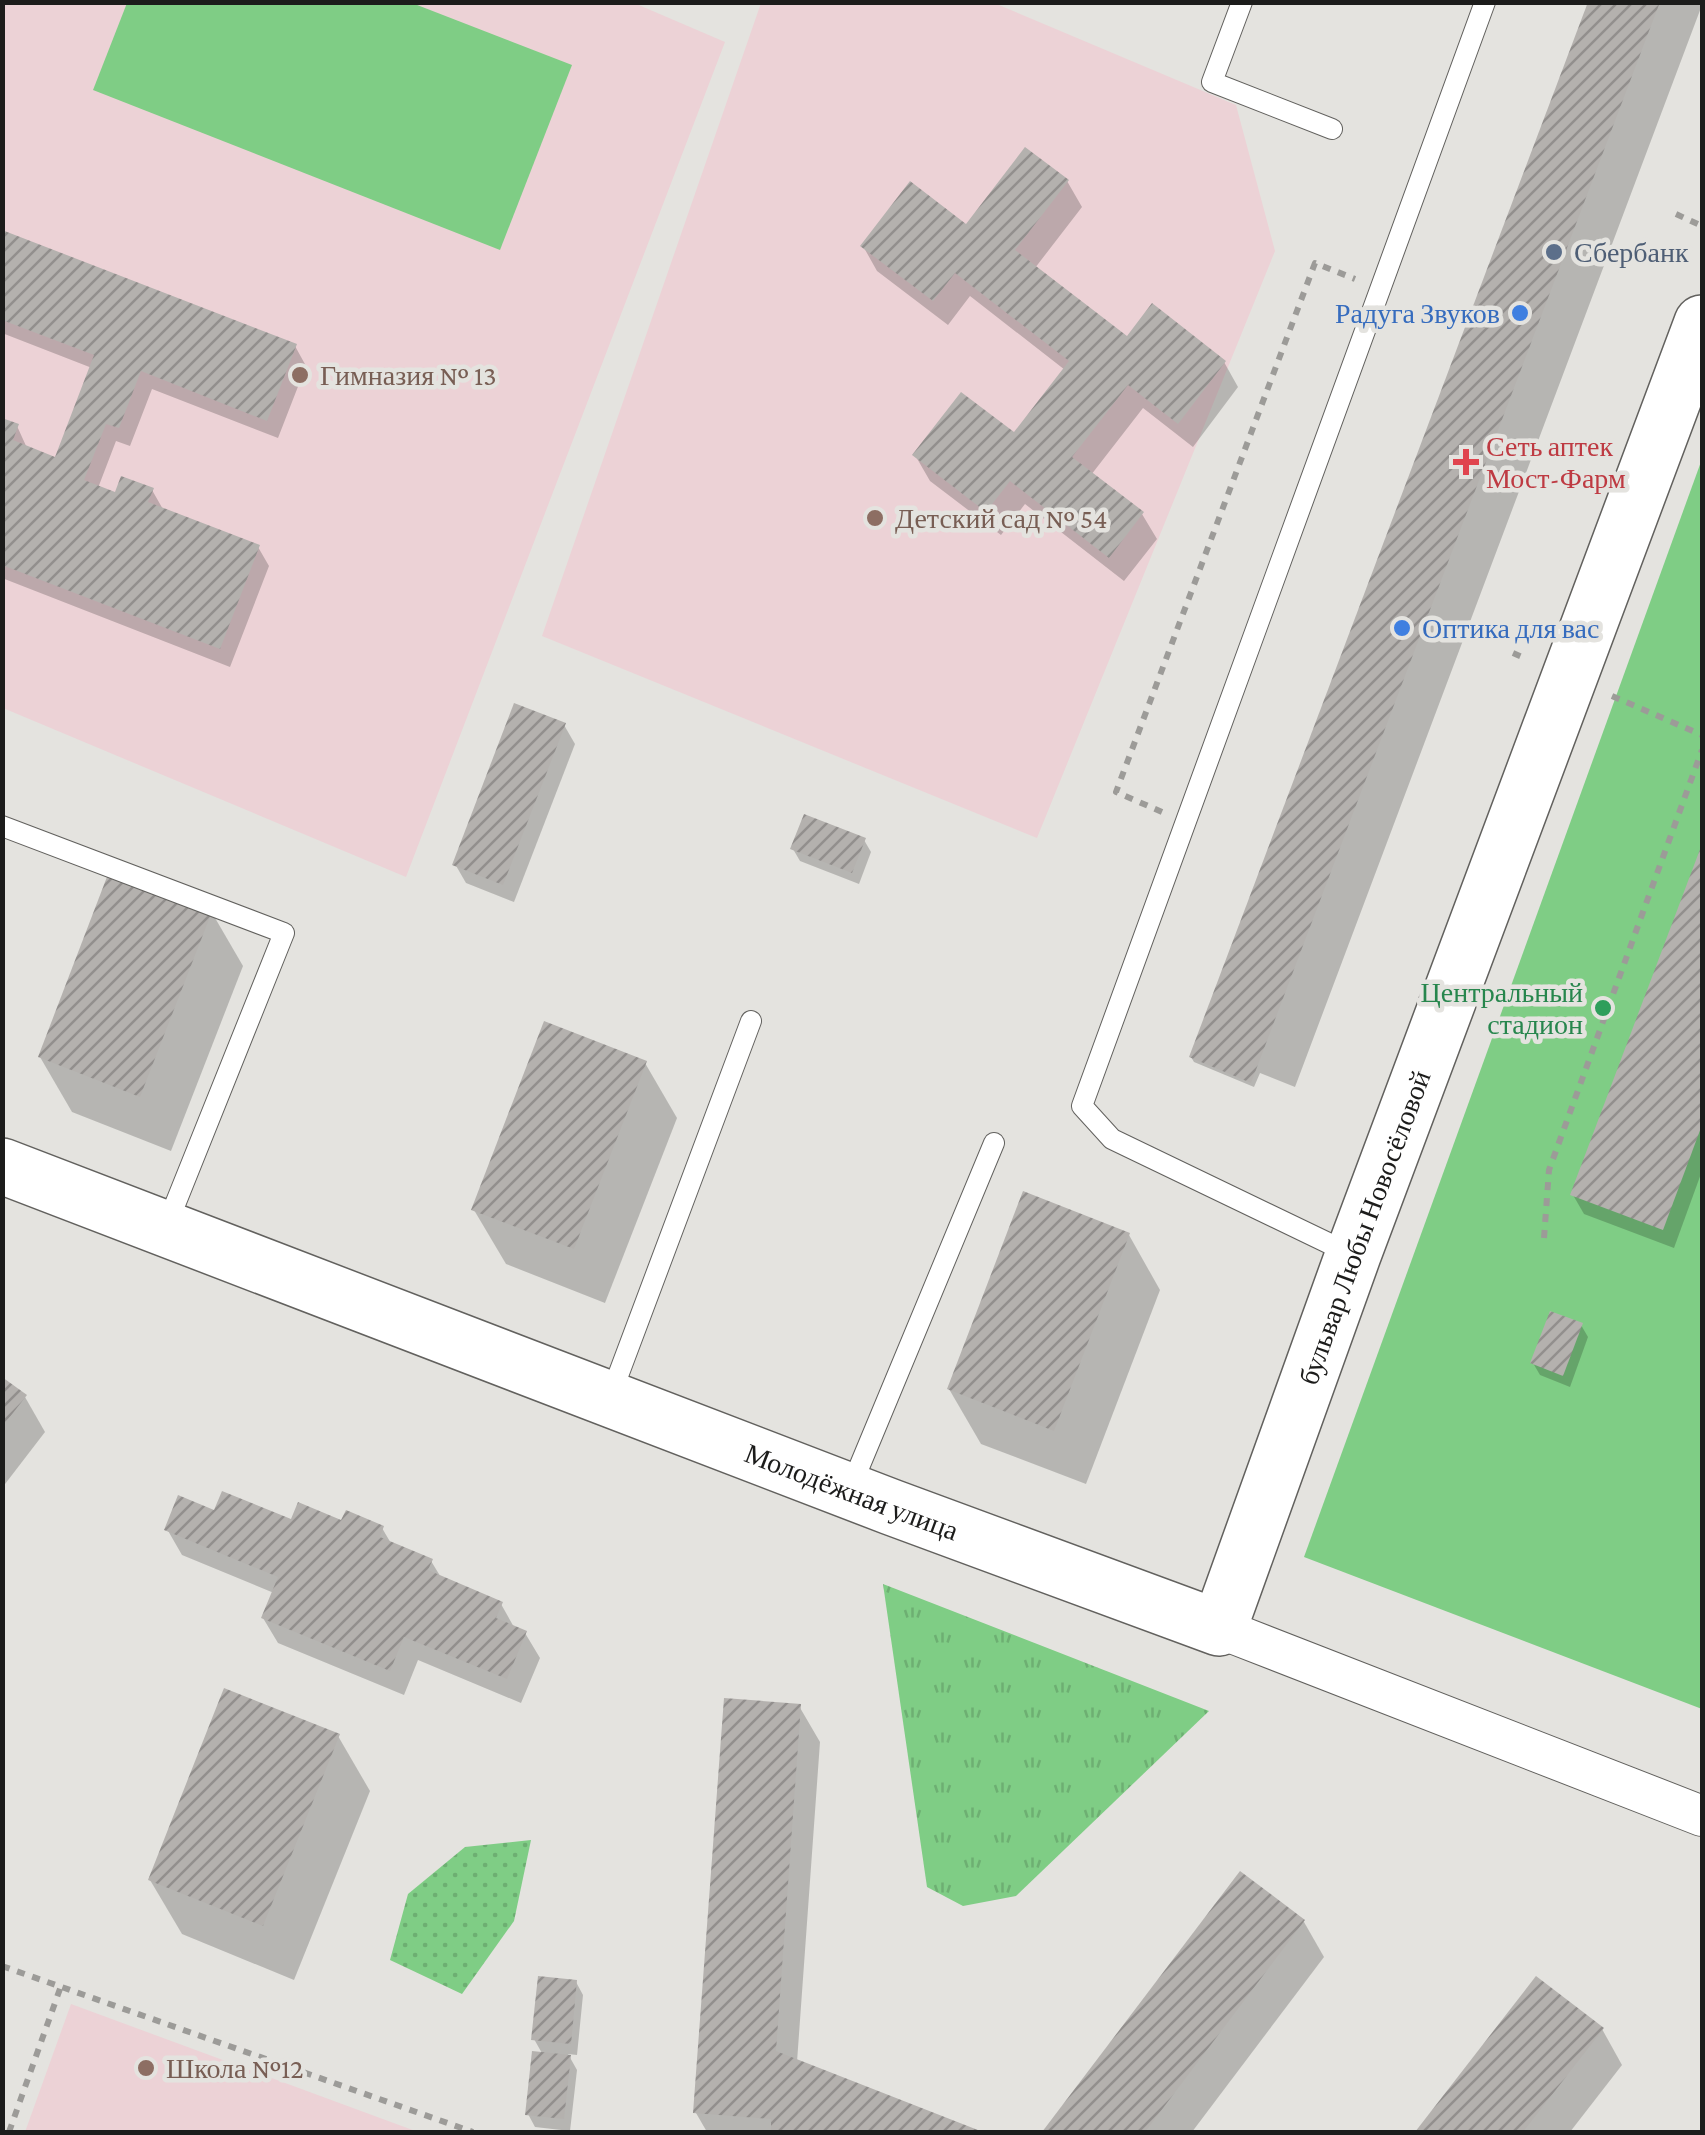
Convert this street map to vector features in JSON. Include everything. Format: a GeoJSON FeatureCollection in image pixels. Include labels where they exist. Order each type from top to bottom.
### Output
{"type":"FeatureCollection","features":[{"type":"Feature","properties":{"kind":"street","name":"бульвар Любы Новосёловой"},"geometry":{"type":"LineString","coordinates":[[1219,1628],[1353,1255],[1702,323]]}},
{"type":"Feature","properties":{"kind":"street","name":"Молодёжная улица"},"geometry":{"type":"LineString","coordinates":[[2,1166],[849,1491],[1219,1628],[1702,1816]]}},
{"type":"Feature","properties":{"kind":"lane"},"geometry":{"type":"LineString","coordinates":[[1242,2],[1212,82],[1332,129]]}},
{"type":"Feature","properties":{"kind":"lane"},"geometry":{"type":"LineString","coordinates":[[1353,1255],[1112,1139],[1082,1106],[1484,2]]}},
{"type":"Feature","properties":{"kind":"lane"},"geometry":{"type":"LineString","coordinates":[[2,826],[284,933],[166,1228]]}},
{"type":"Feature","properties":{"kind":"lane"},"geometry":{"type":"LineString","coordinates":[[609,1399],[750,1020]]}},
{"type":"Feature","properties":{"kind":"lane"},"geometry":{"type":"LineString","coordinates":[[849,1491],[994,1143]]}},
{"type":"Feature","properties":{"kind":"path"},"geometry":{"type":"LineString","coordinates":[[1676,214],[1702,226]]}},
{"type":"Feature","properties":{"kind":"path"},"geometry":{"type":"LineString","coordinates":[[1186,822],[1116,792],[1315,263],[1380,289]]}},
{"type":"Feature","properties":{"kind":"path"},"geometry":{"type":"LineString","coordinates":[[1544,1238],[1549,1170],[1702,750]]}},
{"type":"Feature","properties":{"kind":"path"},"geometry":{"type":"LineString","coordinates":[[2,1966],[472,2132]]}},
{"type":"Feature","properties":{"kind":"path"},"geometry":{"type":"LineString","coordinates":[[9,2132],[61,1986]]}},
{"type":"Feature","properties":{"kind":"shaded area","name":"Гимназия № 13"},"geometry":{"type":"Polygon","coordinates":[[[2,3],[634,3],[725,42],[406,877],[3,708],[2,3]]]}},
{"type":"Feature","properties":{"kind":"shaded area","name":"Детский сад № 54"},"geometry":{"type":"Polygon","coordinates":[[[761,3],[994,3],[1236,105],[1275,251],[1037,838],[542,636],[761,3]]]}},
{"type":"Feature","properties":{"kind":"shaded area","name":"Школа №12"},"geometry":{"type":"Polygon","coordinates":[[[71,2004],[418,2132],[25,2132],[71,2004]]]}},
{"type":"Feature","properties":{"kind":"green space"},"geometry":{"type":"Polygon","coordinates":[[[127,3],[412,3],[572,65],[500,250],[93,90],[127,3]]]}},
{"type":"Feature","properties":{"kind":"green space","name":"Центральный стадион"},"geometry":{"type":"Polygon","coordinates":[[[1702,459],[1702,1709],[1304,1557],[1702,459]]]}},
{"type":"Feature","properties":{"kind":"green space"},"geometry":{"type":"Polygon","coordinates":[[[883,1584],[1209,1711],[1016,1896],[963,1906],[927,1887],[883,1584]]]}},
{"type":"Feature","properties":{"kind":"green space"},"geometry":{"type":"Polygon","coordinates":[[[531,1840],[514,1921],[462,1994],[390,1960],[408,1894],[465,1847],[531,1840]]]}},
{"type":"Feature","properties":{"kind":"building"},"geometry":{"type":"Polygon","coordinates":[[[1588,2],[1660,2],[1251,1083],[1189,1057],[1588,2]]]}},
{"type":"Feature","properties":{"kind":"building"},"geometry":{"type":"Polygon","coordinates":[[[1025,147],[1069,180],[1015,250],[1127,336],[1152,303],[1226,361],[1178,424],[1128,385],[1072,457],[1144,512],[1109,558],[1010,481],[986,512],[912,455],[961,392],[1014,432],[1069,361],[955,273],[933,301],[860,246],[910,181],[966,224],[1025,147]]]}},
{"type":"Feature","properties":{"kind":"building"},"geometry":{"type":"Polygon","coordinates":[[[2,230],[297,344],[267,421],[141,371],[119,428],[106,424],[84,480],[115,492],[121,476],[154,488],[148,502],[260,545],[220,649],[2,565],[2,418],[19,424],[13,440],[55,457],[94,355],[2,320],[2,230]]]}},
{"type":"Feature","properties":{"kind":"building"},"geometry":{"type":"Polygon","coordinates":[[[514,703],[566,723],[503,885],[452,865],[514,703]]]}},
{"type":"Feature","properties":{"kind":"building"},"geometry":{"type":"Polygon","coordinates":[[[804,814],[866,838],[852,873],[790,849],[804,814]]]}},
{"type":"Feature","properties":{"kind":"building"},"geometry":{"type":"Polygon","coordinates":[[[1702,844],[1702,1125],[1663,1230],[1570,1195],[1702,844]]]}},
{"type":"Feature","properties":{"kind":"building"},"geometry":{"type":"Polygon","coordinates":[[[110,869],[213,909],[140,1097],[38,1057],[110,869]]]}},
{"type":"Feature","properties":{"kind":"building"},"geometry":{"type":"Polygon","coordinates":[[[544,1021],[647,1061],[574,1249],[471,1210],[544,1021]]]}},
{"type":"Feature","properties":{"kind":"building"},"geometry":{"type":"Polygon","coordinates":[[[1023,1191],[1130,1233],[1054,1431],[947,1389],[1023,1191]]]}},
{"type":"Feature","properties":{"kind":"building"},"geometry":{"type":"Polygon","coordinates":[[[1550,1311],[1583,1323],[1563,1376],[1530,1363],[1550,1311]]]}},
{"type":"Feature","properties":{"kind":"building"},"geometry":{"type":"Polygon","coordinates":[[[2,1377],[27,1395],[2,1427],[2,1377]]]}},
{"type":"Feature","properties":{"kind":"building"},"geometry":{"type":"Polygon","coordinates":[[[222,1491],[291,1519],[298,1502],[341,1520],[346,1510],[384,1526],[380,1537],[433,1559],[428,1570],[503,1602],[496,1618],[527,1631],[507,1679],[404,1637],[390,1671],[261,1618],[278,1577],[164,1530],[178,1495],[214,1510],[222,1491]]]}},
{"type":"Feature","properties":{"kind":"building"},"geometry":{"type":"Polygon","coordinates":[[[224,1688],[340,1734],[263,1926],[148,1880],[224,1688]]]}},
{"type":"Feature","properties":{"kind":"building"},"geometry":{"type":"Polygon","coordinates":[[[724,1698],[801,1704],[776,2051],[983,2132],[771,2132],[771,2119],[693,2113],[724,1698]]]}},
{"type":"Feature","properties":{"kind":"building"},"geometry":{"type":"Polygon","coordinates":[[[1240,1871],[1305,1920],[1145,2132],[1042,2132],[1240,1871]]]}},
{"type":"Feature","properties":{"kind":"building"},"geometry":{"type":"Polygon","coordinates":[[[538,1976],[577,1980],[571,2044],[531,2040],[538,1976]]]}},
{"type":"Feature","properties":{"kind":"building"},"geometry":{"type":"Polygon","coordinates":[[[1536,1976],[1604,2028],[1523,2132],[1415,2132],[1536,1976]]]}},
{"type":"Feature","properties":{"kind":"building"},"geometry":{"type":"Polygon","coordinates":[[[532,2051],[571,2055],[564,2119],[525,2115],[532,2051]]]}},
{"type":"Feature","properties":{"kind":"place","name":"Сбербанк"},"geometry":{"type":"Point","coordinates":[1554,252]}},
{"type":"Feature","properties":{"kind":"place","name":"Радуга Звуков"},"geometry":{"type":"Point","coordinates":[1520,313]}},
{"type":"Feature","properties":{"kind":"place","name":"Гимназия № 13"},"geometry":{"type":"Point","coordinates":[300,375]}},
{"type":"Feature","properties":{"kind":"place","name":"Сеть аптек Мост-Фарм"},"geometry":{"type":"Point","coordinates":[1466,462]}},
{"type":"Feature","properties":{"kind":"place","name":"Детский сад № 54"},"geometry":{"type":"Point","coordinates":[875,518]}},
{"type":"Feature","properties":{"kind":"place","name":"Оптика для вас"},"geometry":{"type":"Point","coordinates":[1402,628]}},
{"type":"Feature","properties":{"kind":"place","name":"Центральный стадион"},"geometry":{"type":"Point","coordinates":[1603,1008]}},
{"type":"Feature","properties":{"kind":"place","name":"Школа №12"},"geometry":{"type":"Point","coordinates":[146,2068]}}]}
